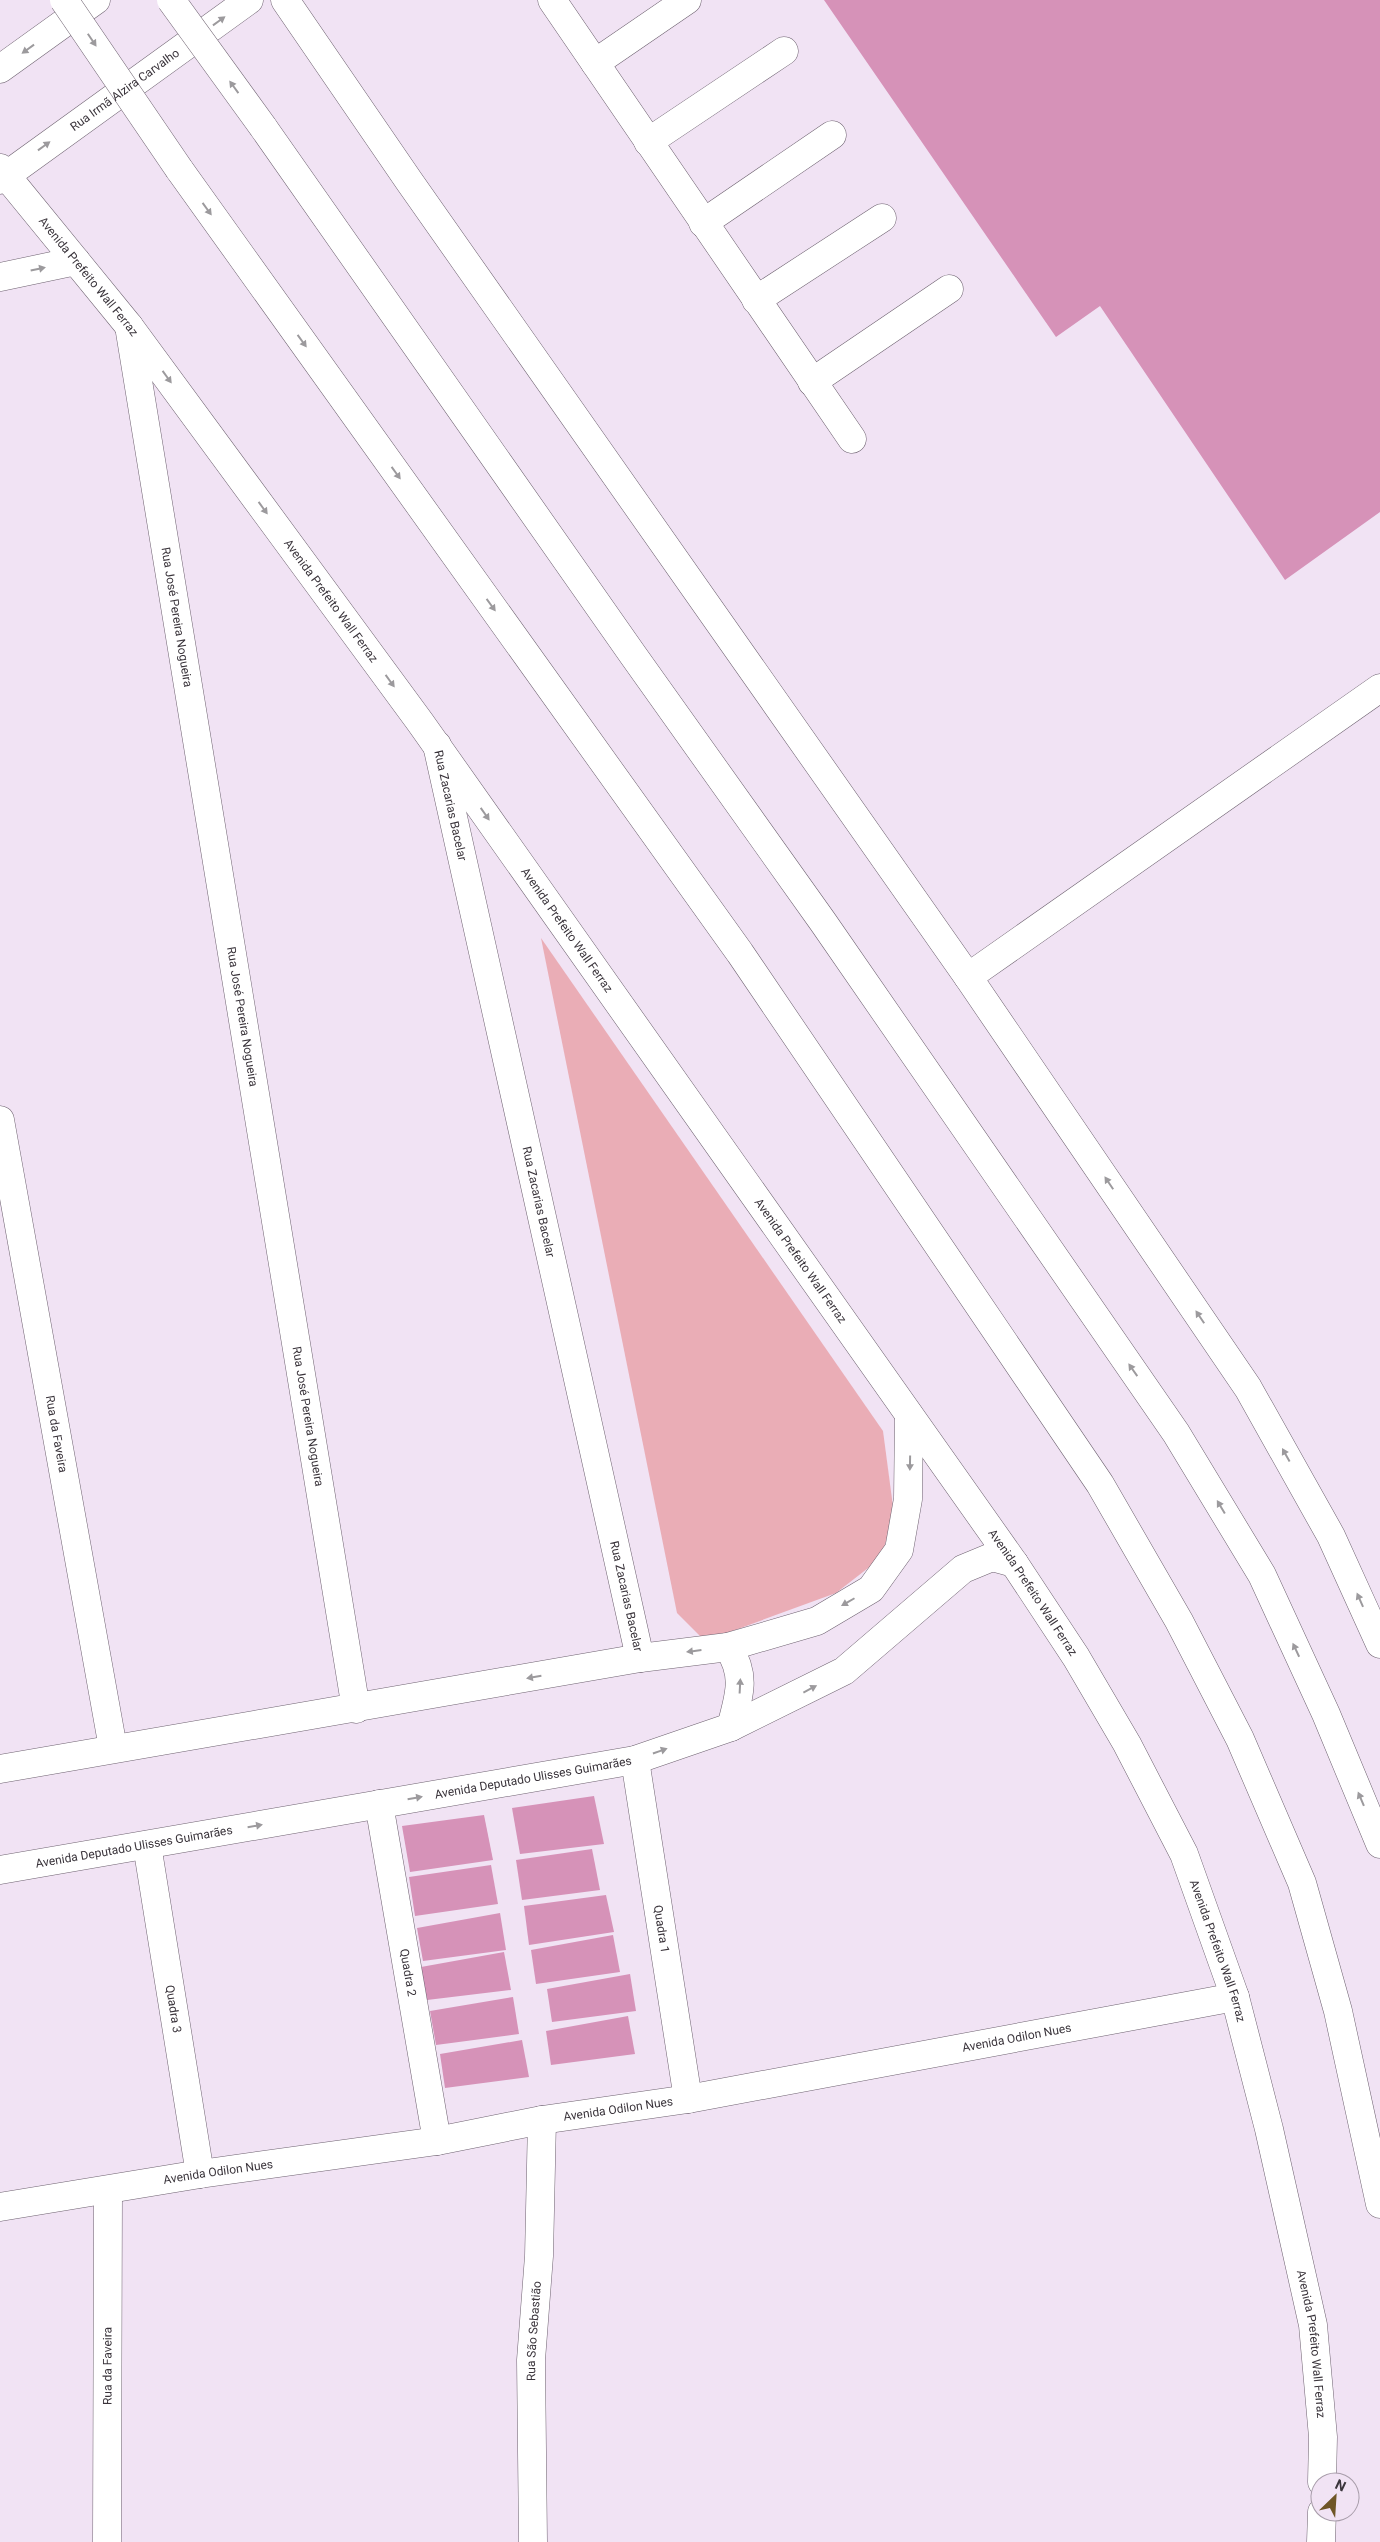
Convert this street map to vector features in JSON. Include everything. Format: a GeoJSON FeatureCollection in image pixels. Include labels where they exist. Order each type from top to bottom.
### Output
{"type":"FeatureCollection","features":[{"type":"Feature","properties":{"kind":"main road"},"geometry":{"type":"LineString","coordinates":[[64,0],[179,169],[740,953],[1100,1484],[1179,1621],[1240,1739],[1302,1883],[1338,2011],[1380,2204]]}},
{"type":"Feature","properties":{"kind":"main road"},"geometry":{"type":"LineString","coordinates":[[0,69],[96,0]]}},
{"type":"Feature","properties":{"kind":"main road"},"geometry":{"type":"LineString","coordinates":[[171,0],[263,127],[632,655],[829,930],[1176,1433],[1262,1575],[1326,1714],[1380,1844]]}},
{"type":"Feature","properties":{"kind":"main road","name":"Rua Irmã Alzira Carvalho"},"geometry":{"type":"LineString","coordinates":[[2,174],[249,0]]}},
{"type":"Feature","properties":{"kind":"main road"},"geometry":{"type":"LineString","coordinates":[[285,0],[409,181],[968,977],[1248,1388],[1331,1536],[1380,1644]]}},
{"type":"Feature","properties":{"kind":"main road"},"geometry":{"type":"LineString","coordinates":[[552,0],[852,439]]}},
{"type":"Feature","properties":{"kind":"main road"},"geometry":{"type":"LineString","coordinates":[[595,63],[687,0]]}},
{"type":"Feature","properties":{"kind":"main road"},"geometry":{"type":"LineString","coordinates":[[648,142],[784,51]]}},
{"type":"Feature","properties":{"kind":"main road"},"geometry":{"type":"LineString","coordinates":[[703,223],[832,135]]}},
{"type":"Feature","properties":{"kind":"main road","name":"Avenida Prefeito Wall Ferraz"},"geometry":{"type":"LineString","coordinates":[[2,174],[129,326],[437,745],[1014,1564],[1076,1657],[1113,1720],[1184,1854],[1235,1997],[1269,2129],[1313,2325],[1323,2437],[1322,2472]]}},
{"type":"Feature","properties":{"kind":"main road"},"geometry":{"type":"LineString","coordinates":[[756,300],[882,218]]}},
{"type":"Feature","properties":{"kind":"main road"},"geometry":{"type":"LineString","coordinates":[[0,277],[76,261]]}},
{"type":"Feature","properties":{"kind":"main road"},"geometry":{"type":"LineString","coordinates":[[812,382],[949,288]]}},
{"type":"Feature","properties":{"kind":"main road","name":"Rua José Pereira Nogueira"},"geometry":{"type":"LineString","coordinates":[[129,326],[356,1709]]}},
{"type":"Feature","properties":{"kind":"main road"},"geometry":{"type":"LineString","coordinates":[[968,977],[1380,688]]}},
{"type":"Feature","properties":{"kind":"main road","name":"Rua Zacarias Bacelar"},"geometry":{"type":"LineString","coordinates":[[437,745],[640,1658]]}},
{"type":"Feature","properties":{"kind":"main road","name":"Rua da Faveira"},"geometry":{"type":"LineString","coordinates":[[0,1120],[113,1748]]}},
{"type":"Feature","properties":{"kind":"main road"},"geometry":{"type":"LineString","coordinates":[[0,1768],[356,1709],[640,1658],[728,1647],[817,1621],[871,1589],[899,1550],[908,1499],[909,1415]]}},
{"type":"Feature","properties":{"kind":"main road","name":"Avenida Deputado Ulisses Guimarães"},"geometry":{"type":"LineString","coordinates":[[0,1870],[635,1760],[731,1727],[844,1670],[963,1569],[992,1556],[1014,1564]]}},
{"type":"Feature","properties":{"kind":"main road"},"geometry":{"type":"LineString","coordinates":[[728,1647],[735,1658],[740,1673],[740,1692],[731,1727]]}},
{"type":"Feature","properties":{"kind":"main road","name":"Quadra 1"},"geometry":{"type":"LineString","coordinates":[[635,1760],[688,2099]]}},
{"type":"Feature","properties":{"kind":"main road","name":"Quadra 2"},"geometry":{"type":"LineString","coordinates":[[379,1804],[437,2141]]}},
{"type":"Feature","properties":{"kind":"main road","name":"Quadra 3"},"geometry":{"type":"LineString","coordinates":[[147,1845],[200,2174]]}},
{"type":"Feature","properties":{"kind":"main road","name":"Avenida Odilon Nues"},"geometry":{"type":"LineString","coordinates":[[0,2207],[108,2191],[200,2174],[437,2141],[542,2120],[688,2099],[1235,1997]]}},
{"type":"Feature","properties":{"kind":"main road","name":"Rua São Sebastião"},"geometry":{"type":"LineString","coordinates":[[533,2542],[530,2360],[539,2256],[542,2120]]}},
{"type":"Feature","properties":{"kind":"main road","name":"Rua da Faveira"},"geometry":{"type":"LineString","coordinates":[[107,2542],[108,2191]]}},
{"type":"Feature","properties":{"kind":"main road"},"geometry":{"type":"LineString","coordinates":[[1321,2542],[1322,2522]]}},
{"type":"Feature","properties":{"kind":"shaded area"},"geometry":{"type":"Polygon","coordinates":[[[541,938],[883,1431],[894,1514],[881,1558],[836,1593],[705,1641],[677,1613],[541,938]]]}},
{"type":"Feature","properties":{"kind":"building"},"geometry":{"type":"Polygon","coordinates":[[[824,0],[1380,0],[1380,512],[1285,580],[1100,306],[1056,337],[824,0]]]}},
{"type":"Feature","properties":{"kind":"building"},"geometry":{"type":"Polygon","coordinates":[[[594,1796],[604,1844],[520,1854],[512,1808],[594,1796]]]}},
{"type":"Feature","properties":{"kind":"building"},"geometry":{"type":"Polygon","coordinates":[[[484,1815],[493,1860],[410,1872],[402,1826],[484,1815]]]}},
{"type":"Feature","properties":{"kind":"building"},"geometry":{"type":"Polygon","coordinates":[[[592,1849],[600,1890],[522,1900],[516,1860],[592,1849]]]}},
{"type":"Feature","properties":{"kind":"building"},"geometry":{"type":"Polygon","coordinates":[[[491,1865],[498,1904],[415,1916],[409,1877],[491,1865]]]}},
{"type":"Feature","properties":{"kind":"building"},"geometry":{"type":"Polygon","coordinates":[[[606,1895],[614,1932],[529,1945],[524,1906],[606,1895]]]}},
{"type":"Feature","properties":{"kind":"building"},"geometry":{"type":"Polygon","coordinates":[[[500,1913],[506,1950],[423,1961],[417,1928],[500,1913]]]}},
{"type":"Feature","properties":{"kind":"building"},"geometry":{"type":"Polygon","coordinates":[[[613,1935],[620,1972],[536,1984],[531,1950],[613,1935]]]}},
{"type":"Feature","properties":{"kind":"building"},"geometry":{"type":"Polygon","coordinates":[[[504,1952],[511,1990],[427,2000],[421,1967],[504,1952]]]}},
{"type":"Feature","properties":{"kind":"building"},"geometry":{"type":"Polygon","coordinates":[[[630,1974],[636,2011],[552,2022],[547,1989],[630,1974]]]}},
{"type":"Feature","properties":{"kind":"building"},"geometry":{"type":"Polygon","coordinates":[[[513,1997],[519,2034],[436,2045],[430,2011],[513,1997]]]}},
{"type":"Feature","properties":{"kind":"building"},"geometry":{"type":"Polygon","coordinates":[[[628,2016],[635,2054],[551,2065],[546,2031],[628,2016]]]}},
{"type":"Feature","properties":{"kind":"building"},"geometry":{"type":"Polygon","coordinates":[[[522,2040],[529,2077],[445,2088],[440,2054],[522,2040]]]}}]}
